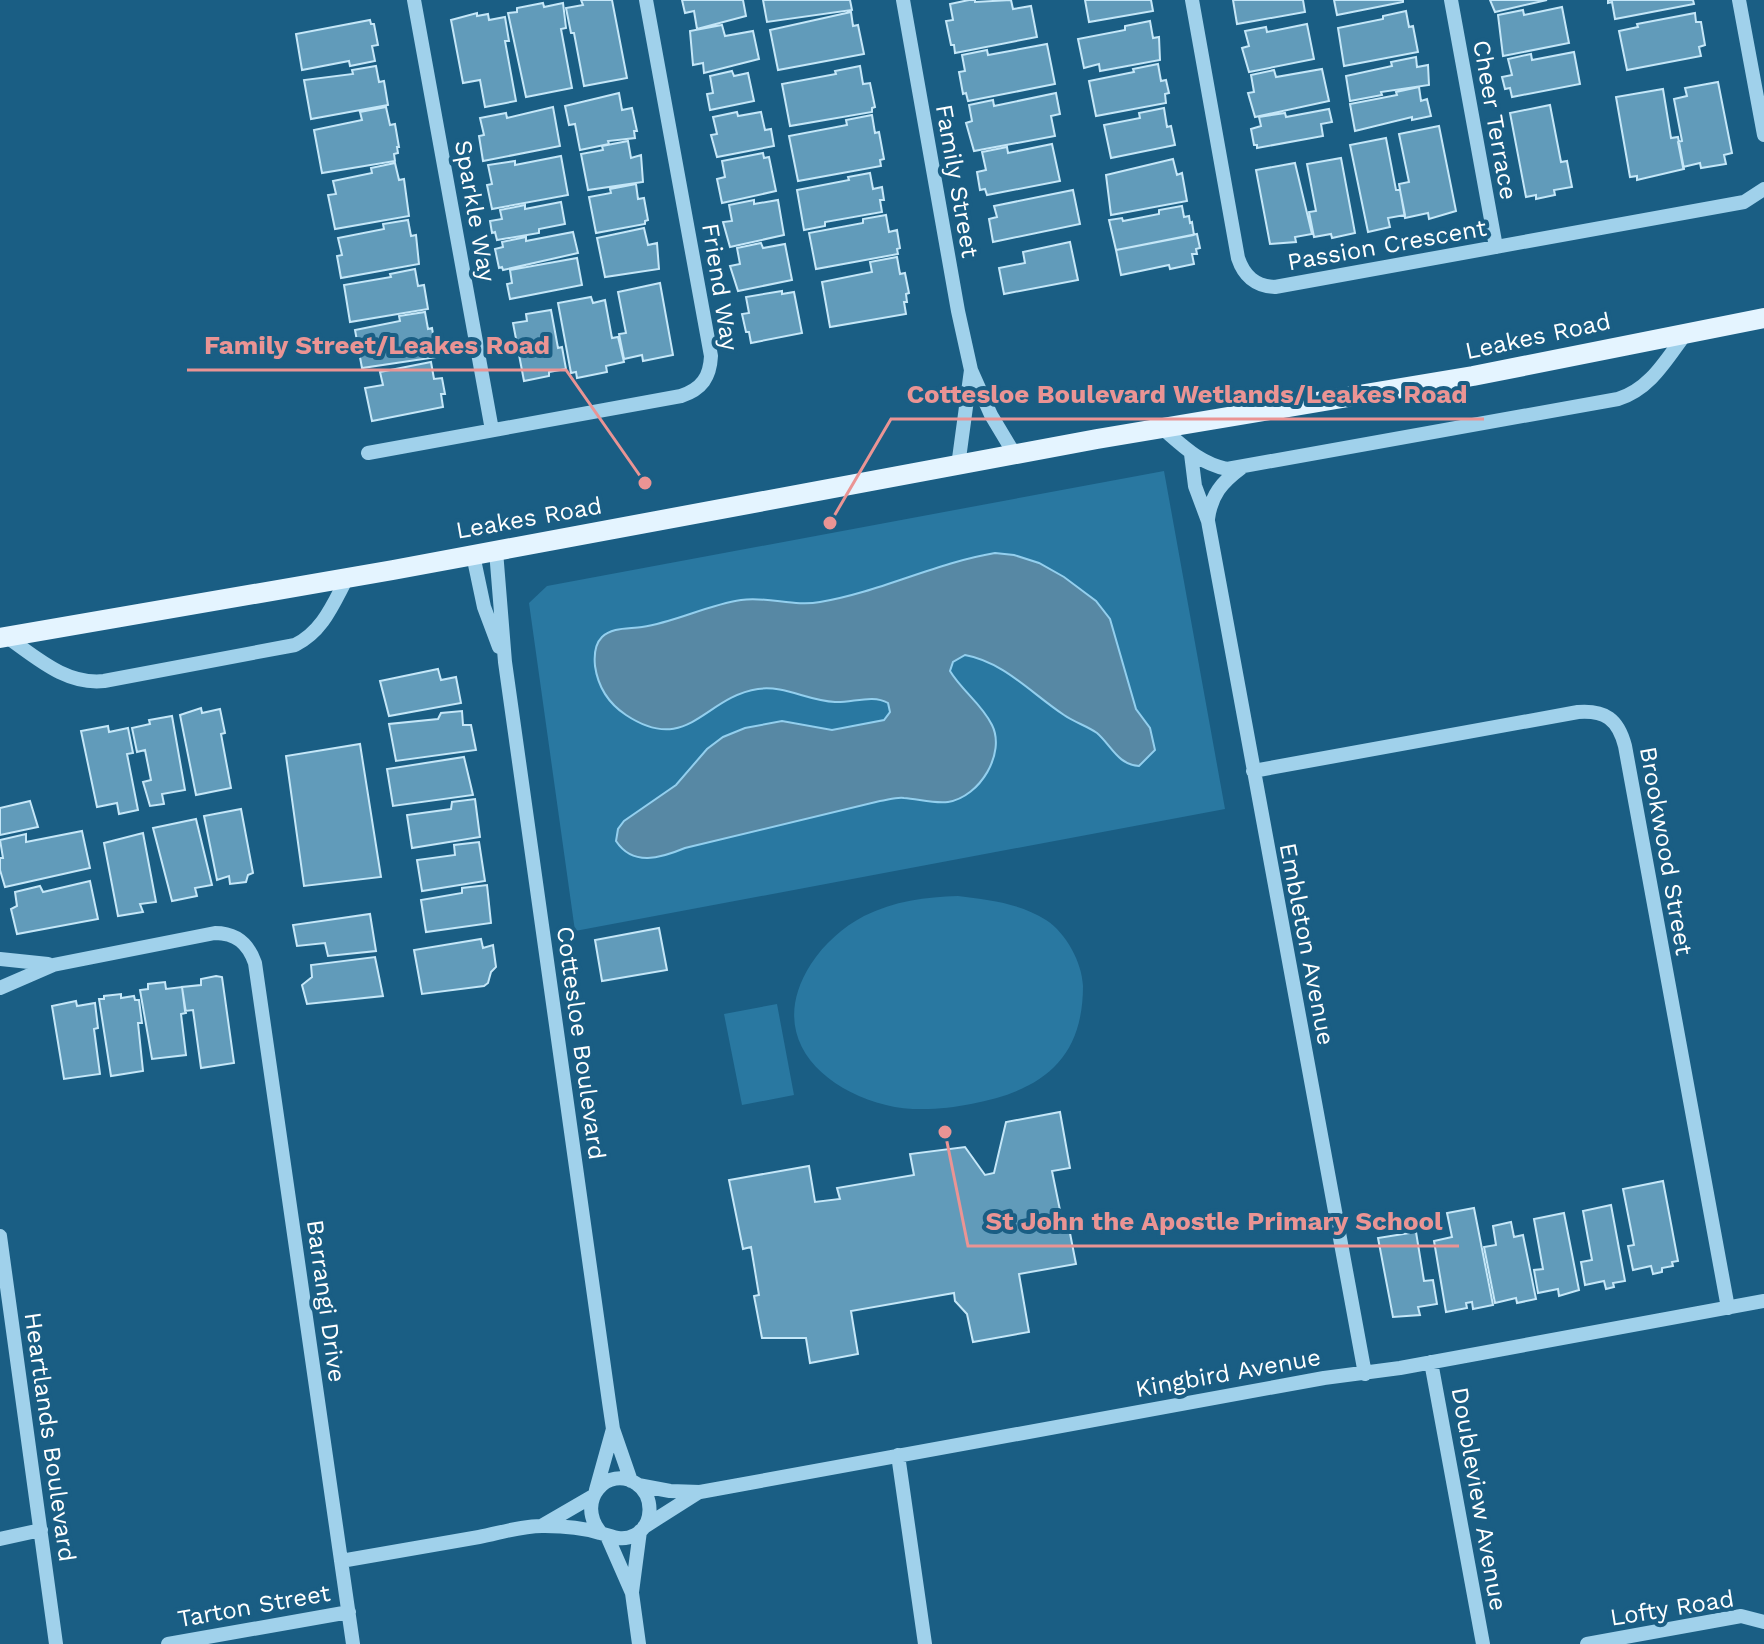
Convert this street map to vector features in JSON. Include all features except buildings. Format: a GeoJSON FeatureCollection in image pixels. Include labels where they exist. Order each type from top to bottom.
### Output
{"type":"FeatureCollection","features":[{"type":"Feature","properties":{"kind":"main road","name":"Leakes Road"},"geometry":{"type":"LineString","coordinates":[[4,638],[1162,428],[1473,376],[1764,318]]}},
{"type":"Feature","properties":{"kind":"street","name":"Sparkle Way"},"geometry":{"type":"LineString","coordinates":[[414,0],[492,430]]}},
{"type":"Feature","properties":{"kind":"street","name":"Friend Way"},"geometry":{"type":"LineString","coordinates":[[368,453],[681,396],[693,392],[707,377],[711,356],[646,0]]}},
{"type":"Feature","properties":{"kind":"street","name":"Family Street"},"geometry":{"type":"LineString","coordinates":[[903,0],[971,370],[991,415],[1015,455]]}},
{"type":"Feature","properties":{"kind":"street","name":"Passion Crescent"},"geometry":{"type":"LineString","coordinates":[[1192,0],[1238,258],[1243,271],[1262,286],[1275,287],[1744,202],[1764,189]]}},
{"type":"Feature","properties":{"kind":"street","name":"Cheer Terrace"},"geometry":{"type":"LineString","coordinates":[[1451,0],[1496,247]]}},
{"type":"Feature","properties":{"kind":"street"},"geometry":{"type":"LineString","coordinates":[[1739,0],[1764,135]]}},
{"type":"Feature","properties":{"kind":"street"},"geometry":{"type":"LineString","coordinates":[[1162,428],[1210,466],[1242,468],[1632,395],[1645,386],[1687,332]]}},
{"type":"Feature","properties":{"kind":"street","name":"Family Street"},"geometry":{"type":"LineString","coordinates":[[958,466],[971,370]]}},
{"type":"Feature","properties":{"kind":"street","name":"Embleton Avenue"},"geometry":{"type":"LineString","coordinates":[[1191,454],[1195,486],[1208,521],[1365,1374]]}},
{"type":"Feature","properties":{"kind":"street"},"geometry":{"type":"LineString","coordinates":[[1208,521],[1210,503],[1221,485],[1242,468]]}},
{"type":"Feature","properties":{"kind":"street","name":"Cottesloe Boulevard"},"geometry":{"type":"LineString","coordinates":[[496,551],[505,662],[613,1429],[635,1483]]}},
{"type":"Feature","properties":{"kind":"street","name":"Cottesloe Boulevard"},"geometry":{"type":"LineString","coordinates":[[473,555],[484,607],[505,662]]}},
{"type":"Feature","properties":{"kind":"street"},"geometry":{"type":"LineString","coordinates":[[4,638],[75,680],[89,683],[104,681],[295,645],[314,633],[347,578]]}},
{"type":"Feature","properties":{"kind":"street","name":"Brookwood Street"},"geometry":{"type":"LineString","coordinates":[[1253,771],[1578,712],[1601,713],[1616,723],[1625,746],[1728,1308]]}},
{"type":"Feature","properties":{"kind":"street","name":"Barrangi Drive"},"geometry":{"type":"LineString","coordinates":[[53,965],[224,933],[240,939],[255,963],[353,1644]]}},
{"type":"Feature","properties":{"kind":"street"},"geometry":{"type":"LineString","coordinates":[[0,959],[53,965]]}},
{"type":"Feature","properties":{"kind":"street"},"geometry":{"type":"LineString","coordinates":[[0,988],[53,965]]}},
{"type":"Feature","properties":{"kind":"street","name":"Heartlands Boulevard"},"geometry":{"type":"LineString","coordinates":[[0,1236],[56,1644]]}},
{"type":"Feature","properties":{"kind":"street","name":"Kingbird Avenue"},"geometry":{"type":"LineString","coordinates":[[635,1483],[670,1491],[700,1492],[1764,1301]]}},
{"type":"Feature","properties":{"kind":"street","name":"Doubleview Avenue"},"geometry":{"type":"LineString","coordinates":[[1431,1362],[1483,1644]]}},
{"type":"Feature","properties":{"kind":"street","name":"Cottesloe Boulevard"},"geometry":{"type":"LineString","coordinates":[[595,1493],[613,1429]]}},
{"type":"Feature","properties":{"kind":"street"},"geometry":{"type":"LineString","coordinates":[[898,1455],[925,1644]]}},
{"type":"Feature","properties":{"kind":"street"},"geometry":{"type":"LineString","coordinates":[[542,1525],[612,1480],[635,1483],[645,1492],[650,1510],[642,1529],[632,1593],[639,1644]]}},
{"type":"Feature","properties":{"kind":"street","name":"Kingbird Avenue"},"geometry":{"type":"LineString","coordinates":[[642,1529],[700,1492]]}},
{"type":"Feature","properties":{"kind":"street"},"geometry":{"type":"LineString","coordinates":[[595,1493],[591,1516],[604,1534],[632,1593]]}},
{"type":"Feature","properties":{"kind":"street"},"geometry":{"type":"LineString","coordinates":[[341,1561],[542,1525],[624,1539],[642,1529]]}},
{"type":"Feature","properties":{"kind":"street"},"geometry":{"type":"LineString","coordinates":[[0,1539],[41,1530]]}},
{"type":"Feature","properties":{"kind":"street","name":"Tarton Street"},"geometry":{"type":"LineString","coordinates":[[168,1644],[349,1612]]}},
{"type":"Feature","properties":{"kind":"street","name":"Lofty Road"},"geometry":{"type":"LineString","coordinates":[[1587,1644],[1741,1616],[1764,1622]]}},
{"type":"Feature","properties":{"kind":"shaded area"},"geometry":{"type":"Polygon","coordinates":[[[1164,471],[1225,809],[575,931],[529,603],[547,586],[1164,471]]]}},
{"type":"Feature","properties":{"kind":"shaded area"},"geometry":{"type":"Polygon","coordinates":[[[995,553],[1039,563],[1064,577],[1096,601],[1110,619],[1136,709],[1150,728],[1155,750],[1139,766],[1126,762],[1097,733],[1064,715],[1005,672],[965,655],[953,662],[950,671],[988,717],[996,748],[980,783],[960,798],[948,802],[901,798],[880,801],[657,857],[631,854],[616,841],[618,829],[624,821],[676,785],[707,749],[723,737],[745,728],[782,721],[832,730],[884,720],[890,712],[888,703],[882,700],[835,702],[768,688],[739,694],[681,727],[665,729],[647,726],[626,715],[601,688],[596,674],[595,655],[602,637],[616,630],[655,625],[741,600],[810,603],[842,597],[951,563],[995,553]]]}},
{"type":"Feature","properties":{"kind":"shaded area"},"geometry":{"type":"Polygon","coordinates":[[[958,896],[1004,903],[1025,910],[1046,920],[1066,940],[1080,967],[1083,986],[1081,1012],[1066,1053],[1037,1081],[1018,1091],[961,1106],[929,1109],[896,1107],[861,1097],[839,1086],[806,1054],[797,1035],[794,1013],[799,989],[811,964],[834,937],[864,916],[910,901],[958,896]]]}},
{"type":"Feature","properties":{"kind":"shaded area"},"geometry":{"type":"Polygon","coordinates":[[[777,1004],[794,1095],[742,1105],[724,1014],[777,1004]]]}},
{"type":"Feature","properties":{"kind":"place","name":"Family Street/Leakes Road"},"geometry":{"type":"Point","coordinates":[645,483]}},
{"type":"Feature","properties":{"kind":"place","name":"Cottesloe Boulevard Wetlands/Leakes Road"},"geometry":{"type":"Point","coordinates":[830,523]}},
{"type":"Feature","properties":{"kind":"place","name":"St John the Apostle Primary School"},"geometry":{"type":"Point","coordinates":[945,1132]}}]}
